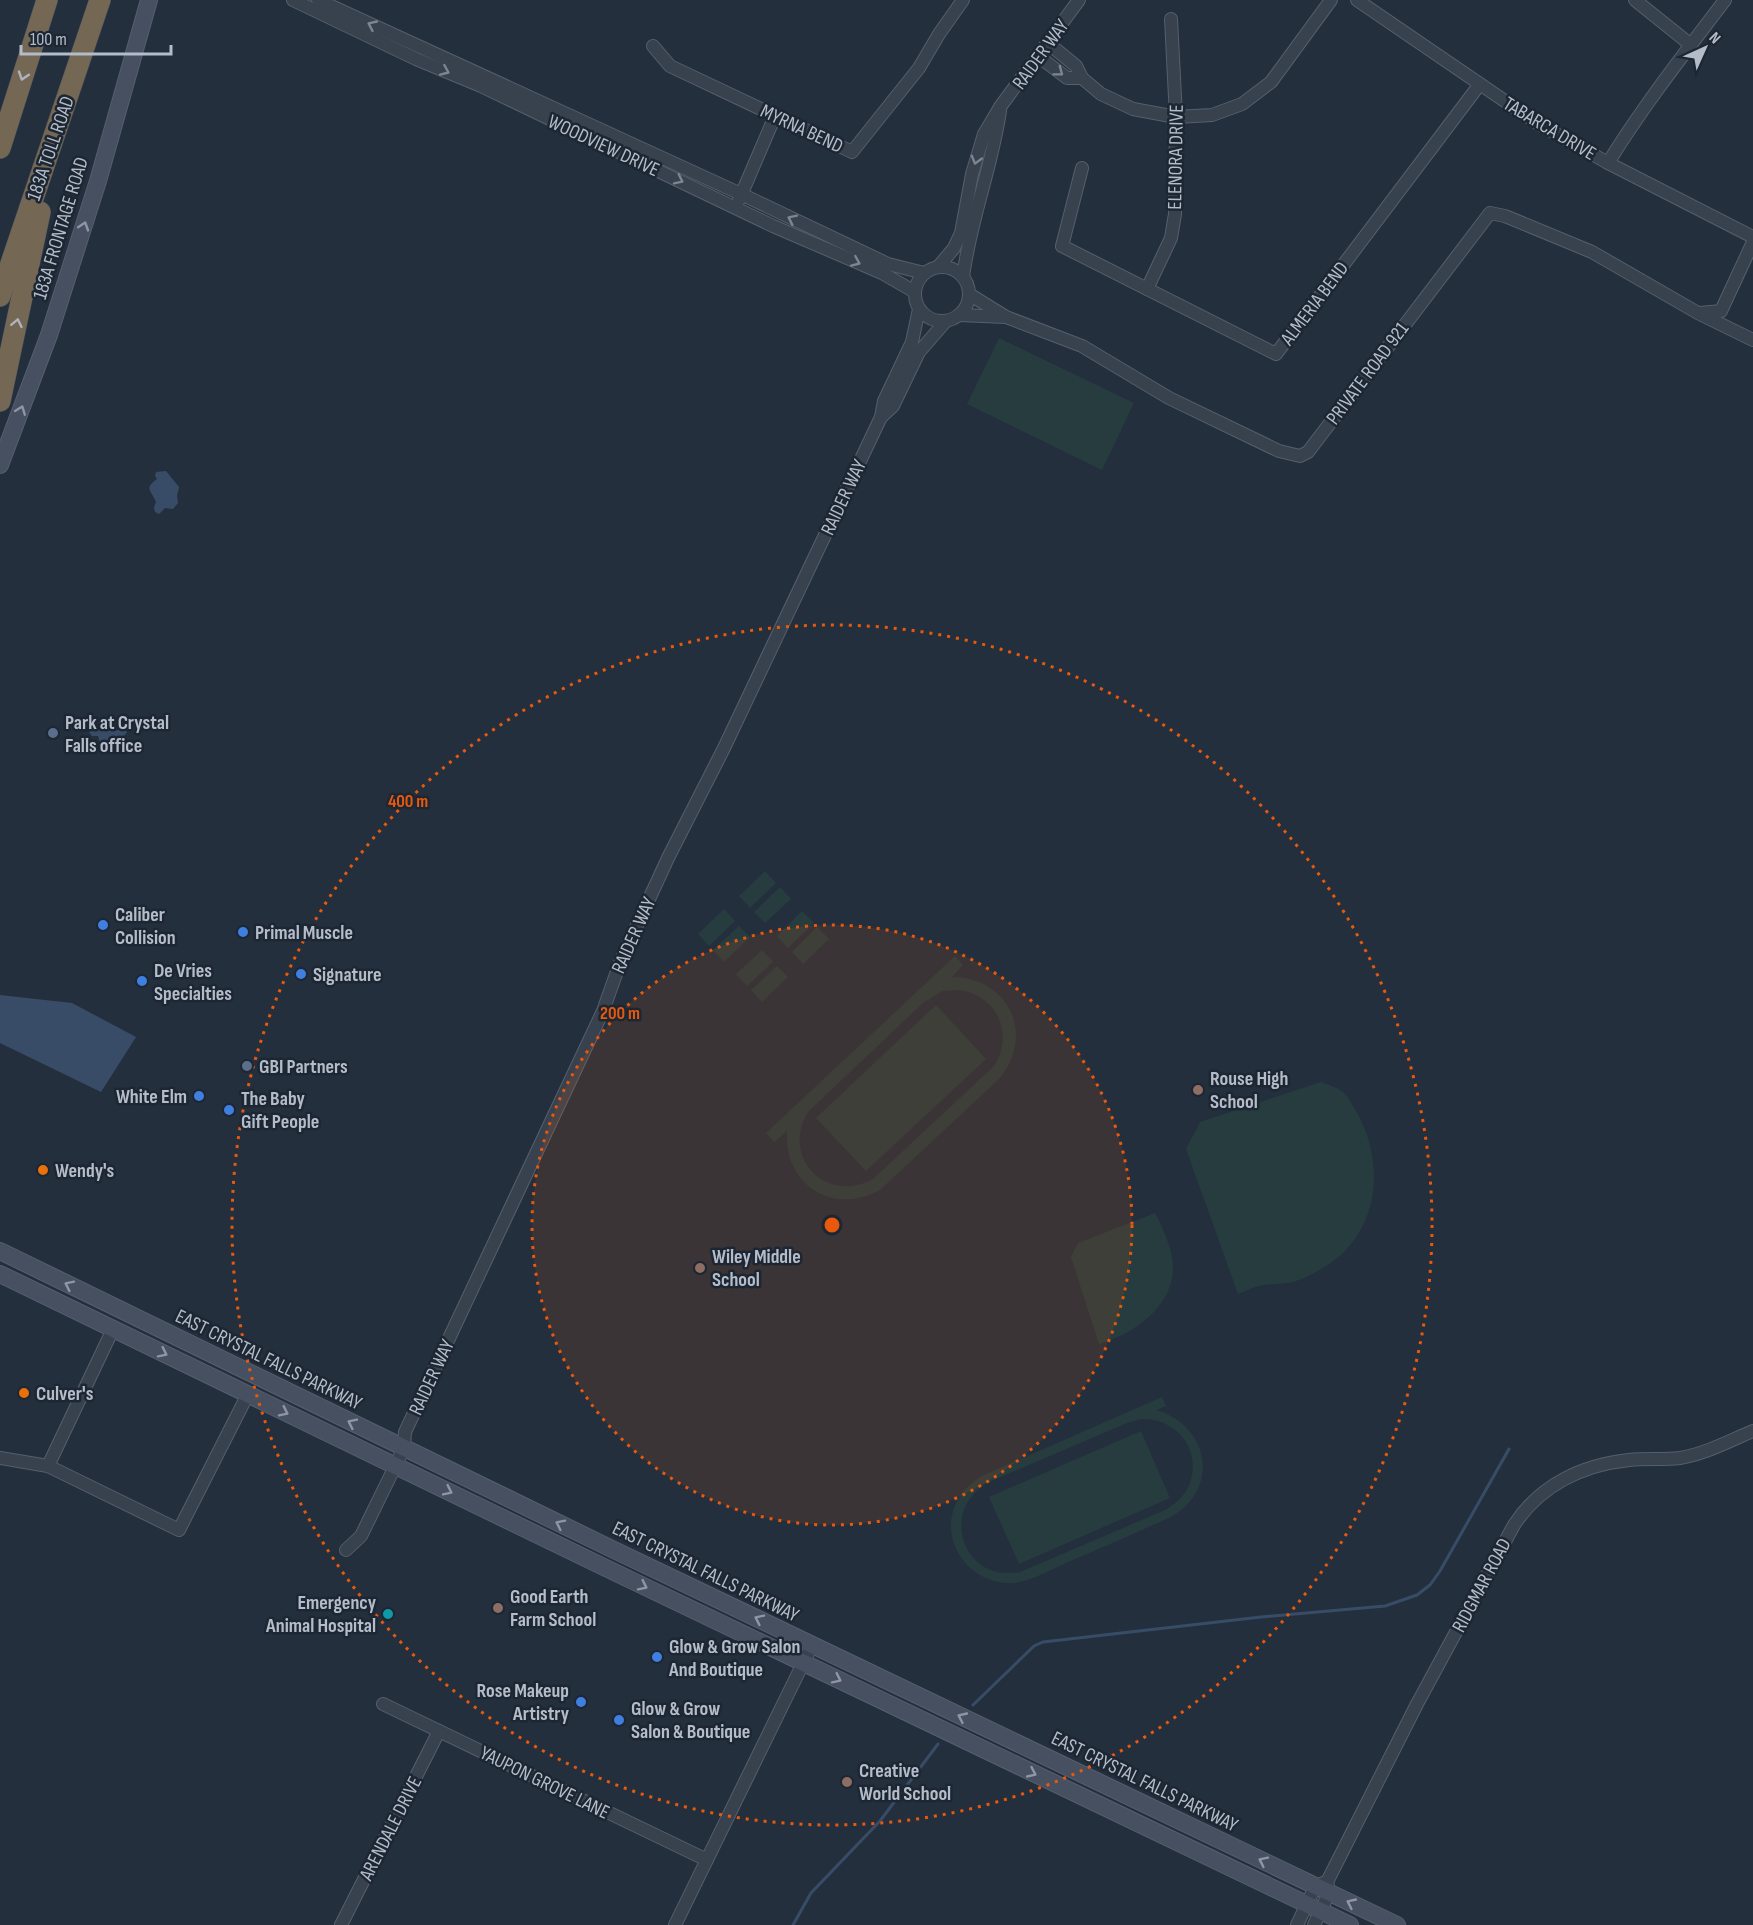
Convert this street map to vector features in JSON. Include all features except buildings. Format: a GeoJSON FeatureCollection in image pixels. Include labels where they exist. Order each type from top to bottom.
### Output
{"type":"FeatureCollection","features":[{"type":"Feature","properties":{"kind":"highway"},"geometry":{"type":"LineString","coordinates":[[0,148],[47,0]]}},
{"type":"Feature","properties":{"kind":"highway","name":"183A TOLL ROAD"},"geometry":{"type":"LineString","coordinates":[[0,296],[100,0]]}},
{"type":"Feature","properties":{"kind":"highway"},"geometry":{"type":"LineString","coordinates":[[0,401],[58,123]]}},
{"type":"Feature","properties":{"kind":"main road","name":"183A FRONTAGE ROAD"},"geometry":{"type":"LineString","coordinates":[[0,465],[52,324],[98,181],[149,0]]}},
{"type":"Feature","properties":{"kind":"main road","name":"EAST CRYSTAL FALLS PARKWAY"},"geometry":{"type":"LineString","coordinates":[[0,1251],[612,1549],[1324,1887],[1397,1925]]}},
{"type":"Feature","properties":{"kind":"main road","name":"EAST CRYSTAL FALLS PARKWAY"},"geometry":{"type":"LineString","coordinates":[[0,1274],[1010,1763],[1314,1913],[1350,1925]]}},
{"type":"Feature","properties":{"kind":"main road"},"geometry":{"type":"LineString","coordinates":[[113,1329],[122,1311]]}},
{"type":"Feature","properties":{"kind":"main road"},"geometry":{"type":"LineString","coordinates":[[248,1394],[256,1377]]}},
{"type":"Feature","properties":{"kind":"main road"},"geometry":{"type":"LineString","coordinates":[[604,1567],[612,1549]]}},
{"type":"Feature","properties":{"kind":"main road"},"geometry":{"type":"LineString","coordinates":[[1010,1763],[1015,1742]]}},
{"type":"Feature","properties":{"kind":"street","name":"WOODVIEW DRIVE"},"geometry":{"type":"LineString","coordinates":[[293,0],[416,59],[492,91],[735,207],[882,273],[915,292]]}},
{"type":"Feature","properties":{"kind":"street","name":"WOODVIEW DRIVE"},"geometry":{"type":"LineString","coordinates":[[318,0],[888,264],[924,273]]}},
{"type":"Feature","properties":{"kind":"street","name":"MYRNA BEND"},"geometry":{"type":"LineString","coordinates":[[653,46],[670,66],[852,152],[919,68],[963,0]]}},
{"type":"Feature","properties":{"kind":"street","name":"RAIDER WAY"},"geometry":{"type":"LineString","coordinates":[[938,267],[954,248],[961,233],[972,174],[984,134],[1000,107],[1079,0]]}},
{"type":"Feature","properties":{"kind":"street"},"geometry":{"type":"LineString","coordinates":[[1048,43],[1076,66],[1082,78],[1101,94],[1133,109],[1176,117],[1212,115],[1242,104],[1271,82],[1331,0]]}},
{"type":"Feature","properties":{"kind":"street","name":"TABARCA DRIVE"},"geometry":{"type":"LineString","coordinates":[[1357,0],[1537,123],[1608,164],[1753,237]]}},
{"type":"Feature","properties":{"kind":"street"},"geometry":{"type":"LineString","coordinates":[[1635,0],[1691,45]]}},
{"type":"Feature","properties":{"kind":"street"},"geometry":{"type":"LineString","coordinates":[[1608,164],[1634,121],[1725,0]]}},
{"type":"Feature","properties":{"kind":"street","name":"ELENORA DRIVE"},"geometry":{"type":"LineString","coordinates":[[1147,289],[1171,237],[1175,214],[1176,117],[1171,19]]}},
{"type":"Feature","properties":{"kind":"street"},"geometry":{"type":"LineString","coordinates":[[1038,56],[1066,78],[1082,78]]}},
{"type":"Feature","properties":{"kind":"street","name":"ALMERIA BEND"},"geometry":{"type":"LineString","coordinates":[[1082,168],[1062,246],[1276,354],[1480,84]]}},
{"type":"Feature","properties":{"kind":"street","name":"RAIDER WAY"},"geometry":{"type":"LineString","coordinates":[[963,277],[966,255],[996,138],[1000,107]]}},
{"type":"Feature","properties":{"kind":"street"},"geometry":{"type":"LineString","coordinates":[[735,207],[775,116]]}},
{"type":"Feature","properties":{"kind":"street","name":"PRIVATE ROAD 921"},"geometry":{"type":"LineString","coordinates":[[969,294],[1006,317],[1082,346],[1169,398],[1279,451],[1300,456],[1308,452],[1490,213],[1505,216],[1592,252],[1698,313],[1753,340]]}},
{"type":"Feature","properties":{"kind":"street"},"geometry":{"type":"LineString","coordinates":[[1698,313],[1721,311],[1753,242]]}},
{"type":"Feature","properties":{"kind":"street"},"geometry":{"type":"LineString","coordinates":[[938,267],[956,271],[963,277],[969,294],[959,315],[946,321],[933,319],[919,309],[915,292],[917,283],[924,273],[938,267]]}},
{"type":"Feature","properties":{"kind":"street","name":"RAIDER WAY"},"geometry":{"type":"LineString","coordinates":[[346,1550],[361,1536],[396,1466],[404,1448],[405,1432],[603,1011],[621,960],[644,909],[729,737],[881,417],[884,401],[912,342],[919,309]]}},
{"type":"Feature","properties":{"kind":"street","name":"PRIVATE ROAD 921"},"geometry":{"type":"LineString","coordinates":[[959,315],[1006,317]]}},
{"type":"Feature","properties":{"kind":"street","name":"RAIDER WAY"},"geometry":{"type":"LineString","coordinates":[[881,417],[893,406],[919,352],[946,321]]}},
{"type":"Feature","properties":{"kind":"street"},"geometry":{"type":"LineString","coordinates":[[48,1466],[113,1329]]}},
{"type":"Feature","properties":{"kind":"street"},"geometry":{"type":"LineString","coordinates":[[0,1458],[48,1466],[179,1530],[248,1394]]}},
{"type":"Feature","properties":{"kind":"street","name":"RIDGMAR ROAD"},"geometry":{"type":"LineString","coordinates":[[1296,1925],[1314,1913],[1324,1887],[1422,1694],[1514,1525],[1533,1499],[1561,1480],[1599,1466],[1632,1460],[1698,1454],[1753,1431]]}},
{"type":"Feature","properties":{"kind":"street"},"geometry":{"type":"LineString","coordinates":[[675,1925],[812,1645]]}},
{"type":"Feature","properties":{"kind":"street","name":"YAUPON GROVE LANE"},"geometry":{"type":"LineString","coordinates":[[383,1704],[707,1860]]}},
{"type":"Feature","properties":{"kind":"street","name":"ARENDALE DRIVE"},"geometry":{"type":"LineString","coordinates":[[340,1925],[439,1731]]}},
{"type":"Feature","properties":{"kind":"green space"},"geometry":{"type":"Polygon","coordinates":[[[999,338],[1134,403],[1102,470],[967,404],[999,338]]]}},
{"type":"Feature","properties":{"kind":"green space"},"geometry":{"type":"Polygon","coordinates":[[[765,871],[776,883],[750,908],[739,896],[765,871]]]}},
{"type":"Feature","properties":{"kind":"green space"},"geometry":{"type":"Polygon","coordinates":[[[780,887],[791,899],[765,923],[754,912],[780,887]]]}},
{"type":"Feature","properties":{"kind":"green space"},"geometry":{"type":"Polygon","coordinates":[[[724,909],[735,921],[709,946],[698,934],[724,909]]]}},
{"type":"Feature","properties":{"kind":"green space"},"geometry":{"type":"Polygon","coordinates":[[[802,911],[814,923],[788,948],[777,936],[802,911]]]}},
{"type":"Feature","properties":{"kind":"green space"},"geometry":{"type":"Polygon","coordinates":[[[739,926],[750,937],[724,962],[713,950],[739,926]]]}},
{"type":"Feature","properties":{"kind":"green space"},"geometry":{"type":"Polygon","coordinates":[[[817,927],[829,939],[803,964],[792,952],[817,927]]]}},
{"type":"Feature","properties":{"kind":"green space"},"geometry":{"type":"Polygon","coordinates":[[[762,950],[773,962],[747,986],[736,974],[762,950]]]}},
{"type":"Feature","properties":{"kind":"green space"},"geometry":{"type":"Polygon","coordinates":[[[955,956],[963,965],[952,977],[972,980],[989,987],[1002,999],[1011,1013],[1016,1029],[1015,1047],[1009,1064],[997,1081],[880,1190],[863,1197],[846,1199],[829,1197],[815,1190],[793,1167],[788,1150],[787,1131],[774,1142],[766,1133],[955,956]],[[958,990],[943,991],[924,1002],[809,1111],[801,1128],[800,1144],[804,1159],[812,1172],[824,1181],[839,1186],[856,1185],[873,1179],[994,1066],[1003,1041],[1002,1029],[992,1007],[971,993],[958,990]]]}},
{"type":"Feature","properties":{"kind":"green space"},"geometry":{"type":"Polygon","coordinates":[[[777,966],[788,977],[762,1002],[751,990],[777,966]]]}},
{"type":"Feature","properties":{"kind":"green space"},"geometry":{"type":"Polygon","coordinates":[[[936,1005],[986,1059],[866,1171],[816,1118],[936,1005]]]}},
{"type":"Feature","properties":{"kind":"green space"},"geometry":{"type":"Polygon","coordinates":[[[1321,1082],[1345,1094],[1357,1113],[1371,1148],[1374,1186],[1365,1222],[1356,1238],[1343,1253],[1315,1273],[1296,1281],[1256,1287],[1238,1294],[1186,1149],[1200,1122],[1321,1082]]]}},
{"type":"Feature","properties":{"kind":"green space"},"geometry":{"type":"Polygon","coordinates":[[[1155,1213],[1171,1252],[1172,1280],[1167,1294],[1150,1316],[1138,1325],[1099,1344],[1071,1257],[1078,1243],[1155,1213]]]}},
{"type":"Feature","properties":{"kind":"green space"},"geometry":{"type":"Polygon","coordinates":[[[1162,1397],[1166,1406],[1157,1410],[1175,1418],[1189,1430],[1198,1445],[1202,1460],[1202,1476],[1196,1492],[1185,1506],[1169,1518],[1041,1575],[1013,1583],[989,1579],[978,1574],[961,1558],[952,1536],[952,1516],[957,1501],[966,1488],[986,1474],[1162,1397]],[[1141,1419],[1127,1423],[989,1482],[973,1494],[964,1509],[961,1526],[964,1542],[972,1556],[984,1567],[1000,1572],[1020,1572],[1165,1510],[1180,1499],[1189,1485],[1193,1470],[1191,1454],[1185,1440],[1174,1429],[1160,1422],[1141,1419]]]}},
{"type":"Feature","properties":{"kind":"green space"},"geometry":{"type":"Polygon","coordinates":[[[1141,1431],[1170,1498],[1019,1564],[989,1497],[1141,1431]]]}},
{"type":"Feature","properties":{"kind":"water"},"geometry":{"type":"Polygon","coordinates":[[[166,471],[179,487],[178,503],[173,509],[165,508],[159,514],[155,512],[156,502],[149,488],[157,479],[156,472],[166,471]]]}},
{"type":"Feature","properties":{"kind":"water"},"geometry":{"type":"Polygon","coordinates":[[[103,727],[116,731],[122,727],[127,732],[124,736],[128,745],[122,748],[119,739],[115,738],[109,745],[101,746],[98,736],[92,736],[89,732],[91,728],[99,730],[103,727]]]}},
{"type":"Feature","properties":{"kind":"water"},"geometry":{"type":"Polygon","coordinates":[[[0,995],[72,1003],[136,1037],[101,1092],[0,1043],[0,995]]]}},
{"type":"Feature","properties":{"kind":"waterway"},"geometry":{"type":"LineString","coordinates":[[973,1705],[1034,1646],[1043,1642],[1261,1617],[1385,1606],[1417,1595],[1430,1585],[1440,1571],[1509,1449]]}},
{"type":"Feature","properties":{"kind":"waterway"},"geometry":{"type":"LineString","coordinates":[[793,1925],[811,1893],[880,1821],[938,1744]]}},
{"type":"Feature","properties":{"kind":"place","name":"Park at Crystal Falls office"},"geometry":{"type":"Point","coordinates":[53,733]}},
{"type":"Feature","properties":{"kind":"place","name":"Caliber Collision"},"geometry":{"type":"Point","coordinates":[103,925]}},
{"type":"Feature","properties":{"kind":"place","name":"Primal Muscle"},"geometry":{"type":"Point","coordinates":[243,932]}},
{"type":"Feature","properties":{"kind":"place","name":"Signature"},"geometry":{"type":"Point","coordinates":[301,974]}},
{"type":"Feature","properties":{"kind":"place","name":"De Vries Specialties"},"geometry":{"type":"Point","coordinates":[142,981]}},
{"type":"Feature","properties":{"kind":"place","name":"GBI Partners"},"geometry":{"type":"Point","coordinates":[247,1066]}},
{"type":"Feature","properties":{"kind":"place","name":"Rouse High School"},"geometry":{"type":"Point","coordinates":[1198,1090]}},
{"type":"Feature","properties":{"kind":"place","name":"White Elm"},"geometry":{"type":"Point","coordinates":[199,1096]}},
{"type":"Feature","properties":{"kind":"place","name":"The Baby Gift People"},"geometry":{"type":"Point","coordinates":[229,1110]}},
{"type":"Feature","properties":{"kind":"place","name":"Wendy's"},"geometry":{"type":"Point","coordinates":[43,1170]}},
{"type":"Feature","properties":{"kind":"place","name":"Wiley Middle School"},"geometry":{"type":"Point","coordinates":[700,1268]}},
{"type":"Feature","properties":{"kind":"place","name":"Culver's"},"geometry":{"type":"Point","coordinates":[24,1393]}},
{"type":"Feature","properties":{"kind":"place","name":"Good Earth Farm School"},"geometry":{"type":"Point","coordinates":[498,1608]}},
{"type":"Feature","properties":{"kind":"place","name":"Emergency Animal Hospital"},"geometry":{"type":"Point","coordinates":[388,1614]}},
{"type":"Feature","properties":{"kind":"place","name":"Glow & Grow Salon And Boutique"},"geometry":{"type":"Point","coordinates":[657,1657]}},
{"type":"Feature","properties":{"kind":"place","name":"Rose Makeup Artistry"},"geometry":{"type":"Point","coordinates":[581,1702]}},
{"type":"Feature","properties":{"kind":"place","name":"Glow & Grow Salon & Boutique"},"geometry":{"type":"Point","coordinates":[619,1720]}},
{"type":"Feature","properties":{"kind":"place","name":"Creative World School"},"geometry":{"type":"Point","coordinates":[847,1782]}}]}
